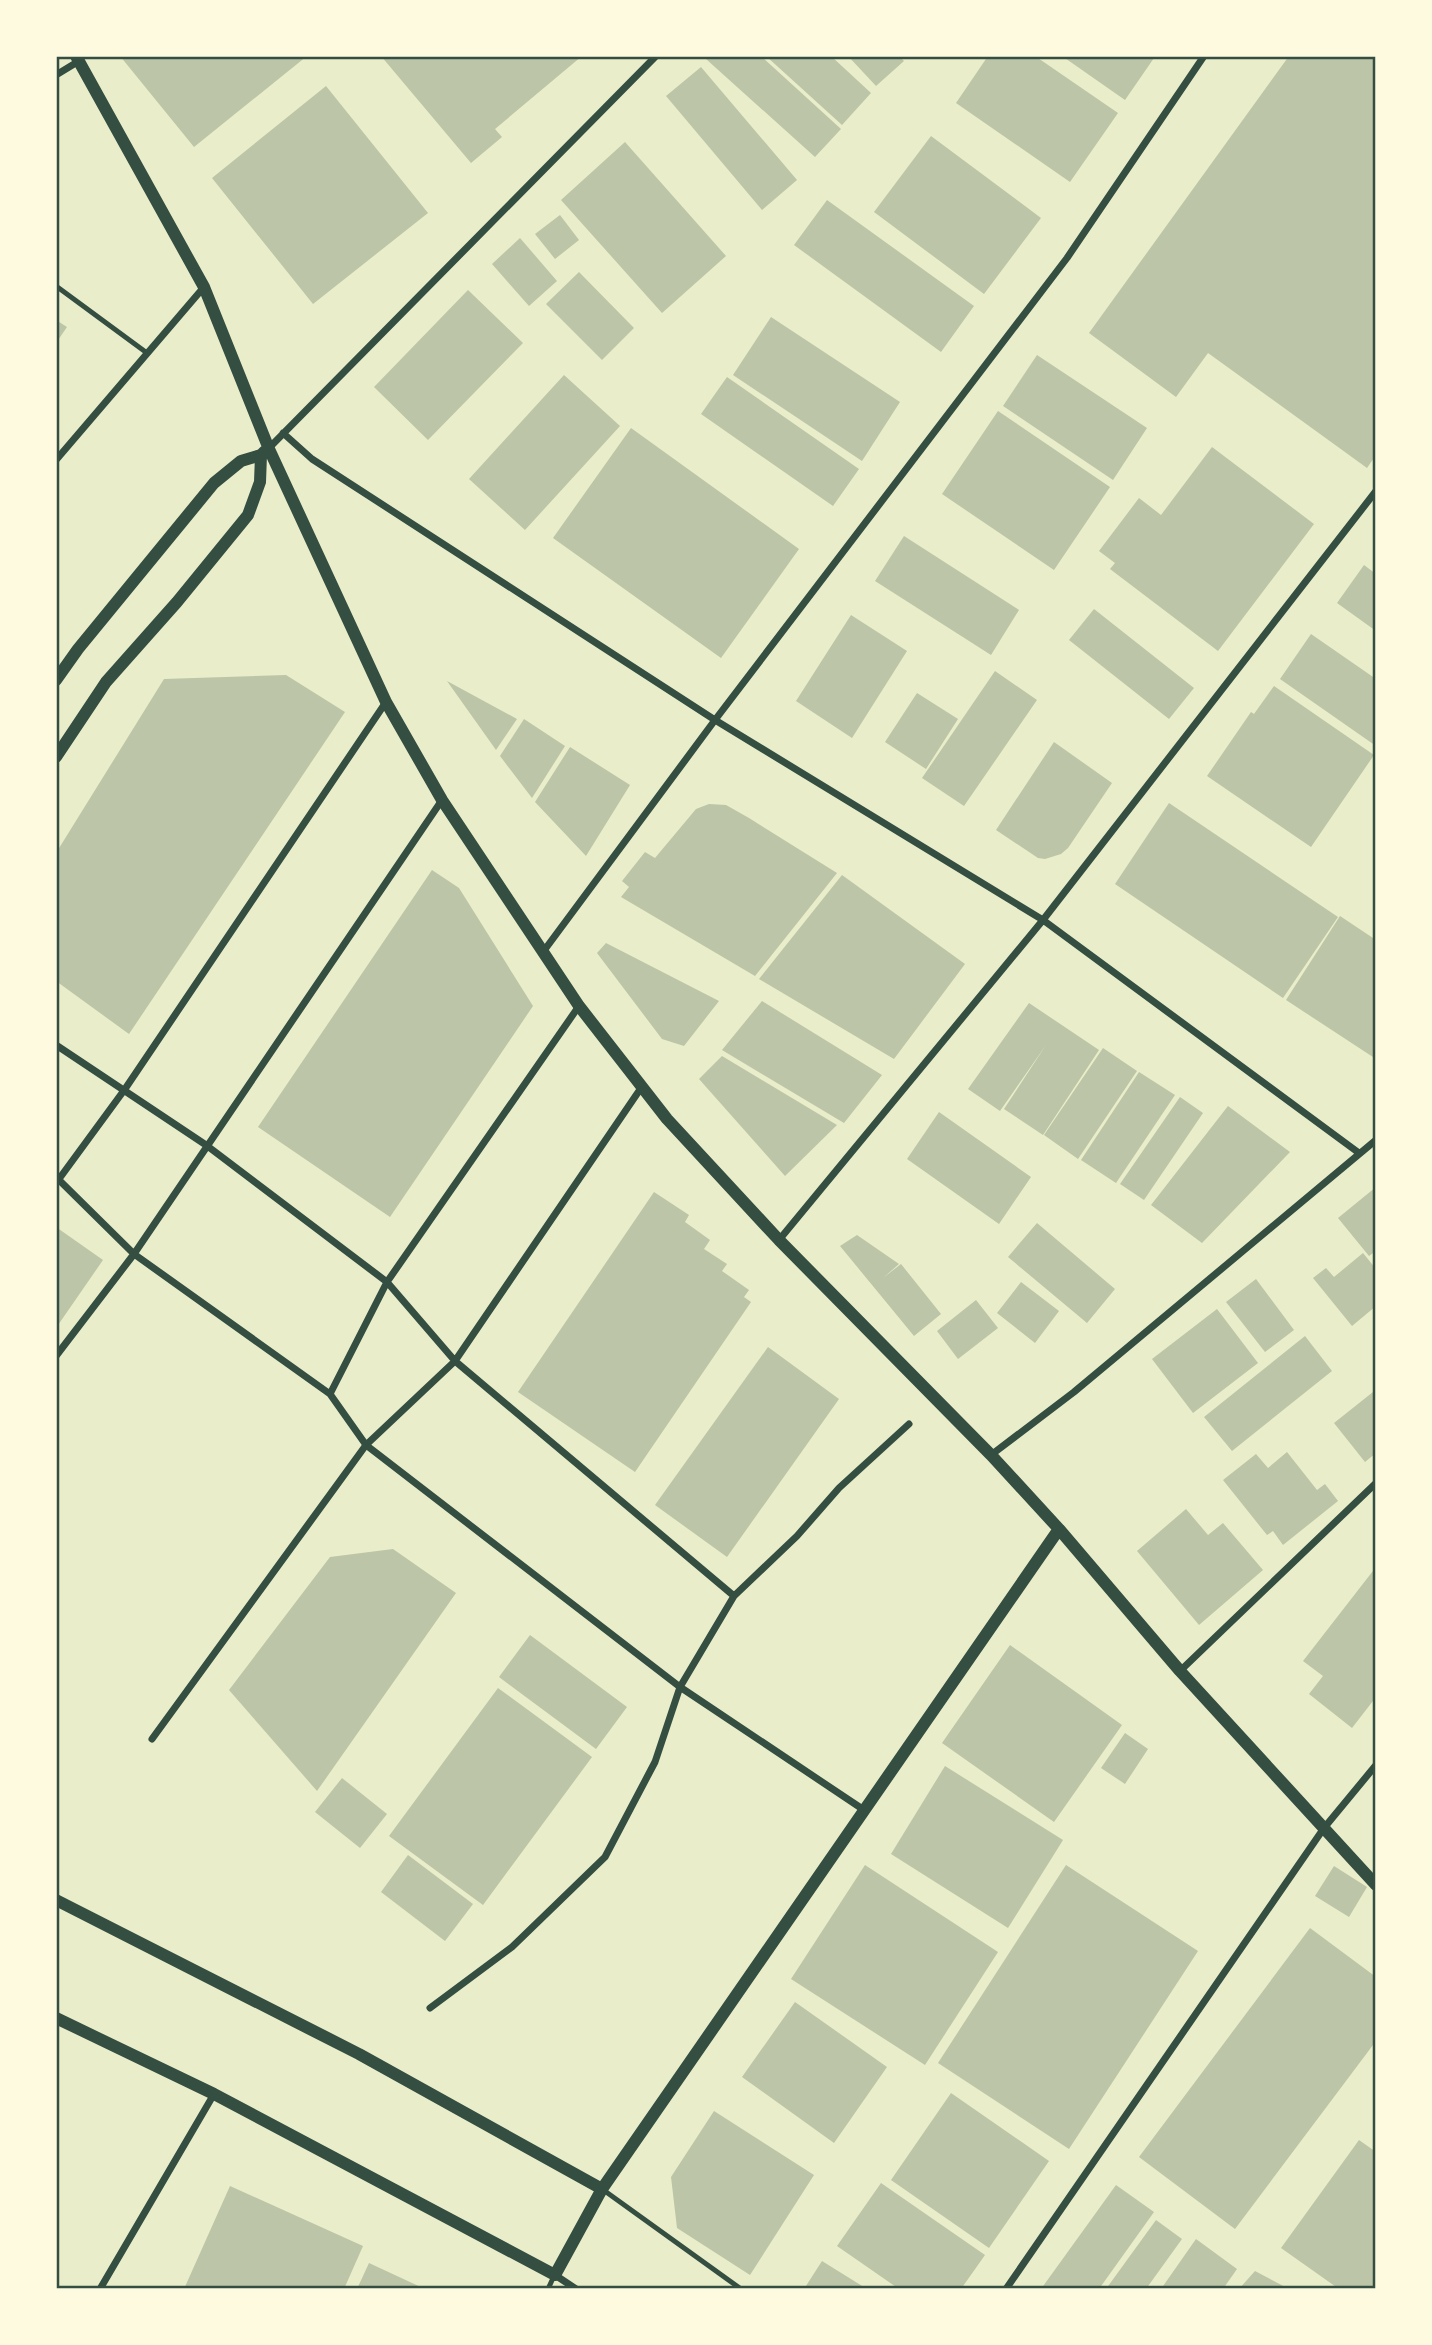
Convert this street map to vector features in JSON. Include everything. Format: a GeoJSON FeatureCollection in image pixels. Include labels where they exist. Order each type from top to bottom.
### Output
{"type":"FeatureCollection","features":[{"type":"Feature","properties":{"kind":"street"},"geometry":{"type":"LineString","coordinates":[[56,680],[78,649],[214,484],[241,461],[265,452],[656,56]]}},
{"type":"Feature","properties":{"kind":"street"},"geometry":{"type":"LineString","coordinates":[[543,953],[715,720],[1067,258],[1204,56]]}},
{"type":"Feature","properties":{"kind":"street"},"geometry":{"type":"LineString","coordinates":[[56,75],[77,59],[204,287],[265,452],[386,702],[442,800],[579,1006],[640,1088],[667,1119],[779,1240],[991,1455],[1059,1529],[1180,1671],[1376,1885]]}},
{"type":"Feature","properties":{"kind":"street"},"geometry":{"type":"LineString","coordinates":[[56,460],[204,287]]}},
{"type":"Feature","properties":{"kind":"street"},"geometry":{"type":"LineString","coordinates":[[283,433],[312,459],[715,720],[1043,920],[1359,1153]]}},
{"type":"Feature","properties":{"kind":"street"},"geometry":{"type":"LineString","coordinates":[[56,757],[106,682],[248,515],[260,482],[265,452]]}},
{"type":"Feature","properties":{"kind":"street"},"geometry":{"type":"LineString","coordinates":[[779,1240],[1043,920],[1376,491]]}},
{"type":"Feature","properties":{"kind":"street"},"geometry":{"type":"LineString","coordinates":[[386,702],[125,1089],[57,1177],[134,1254],[330,1394],[366,1446],[680,1687],[864,1810]]}},
{"type":"Feature","properties":{"kind":"street"},"geometry":{"type":"LineString","coordinates":[[56,1356],[134,1254],[206,1144],[442,800]]}},
{"type":"Feature","properties":{"kind":"street"},"geometry":{"type":"LineString","coordinates":[[330,1394],[387,1282],[579,1006]]}},
{"type":"Feature","properties":{"kind":"street"},"geometry":{"type":"LineString","coordinates":[[56,1045],[206,1144],[387,1282],[455,1361],[734,1596]]}},
{"type":"Feature","properties":{"kind":"street"},"geometry":{"type":"LineString","coordinates":[[152,1739],[366,1446],[455,1361],[640,1088]]}},
{"type":"Feature","properties":{"kind":"street"},"geometry":{"type":"LineString","coordinates":[[991,1455],[1074,1392],[1376,1140]]}},
{"type":"Feature","properties":{"kind":"street"},"geometry":{"type":"LineString","coordinates":[[430,2008],[512,1947],[605,1857],[655,1762],[680,1687],[734,1596],[797,1536],[839,1488],[909,1424]]}},
{"type":"Feature","properties":{"kind":"street"},"geometry":{"type":"LineString","coordinates":[[1180,1671],[1376,1483]]}},
{"type":"Feature","properties":{"kind":"street"},"geometry":{"type":"LineString","coordinates":[[555,2275],[602,2189],[1059,1529]]}},
{"type":"Feature","properties":{"kind":"street"},"geometry":{"type":"LineString","coordinates":[[1006,2289],[1324,1828],[1376,1765]]}},
{"type":"Feature","properties":{"kind":"street"},"geometry":{"type":"LineString","coordinates":[[56,1900],[359,2054],[602,2189]]}},
{"type":"Feature","properties":{"kind":"street"},"geometry":{"type":"LineString","coordinates":[[56,2018],[214,2094],[555,2275],[576,2289]]}},
{"type":"Feature","properties":{"kind":"street"},"geometry":{"type":"LineString","coordinates":[[100,2289],[214,2094]]}},
{"type":"Feature","properties":{"kind":"lane"},"geometry":{"type":"LineString","coordinates":[[56,286],[148,353]]}},
{"type":"Feature","properties":{"kind":"lane"},"geometry":{"type":"LineString","coordinates":[[602,2189],[741,2289]]}},
{"type":"Feature","properties":{"kind":"lane"},"geometry":{"type":"LineString","coordinates":[[548,2289],[555,2275]]}},
{"type":"Feature","properties":{"kind":"building"},"geometry":{"type":"Polygon","coordinates":[[[120,56],[307,56],[194,147],[120,56]]]}},
{"type":"Feature","properties":{"kind":"building"},"geometry":{"type":"Polygon","coordinates":[[[381,56],[582,56],[495,129],[502,137],[471,163],[381,56]]]}},
{"type":"Feature","properties":{"kind":"building"},"geometry":{"type":"Polygon","coordinates":[[[708,56],[761,56],[841,129],[815,157],[706,59],[708,56]]]}},
{"type":"Feature","properties":{"kind":"building"},"geometry":{"type":"Polygon","coordinates":[[[766,56],[831,56],[871,93],[842,125],[766,56]]]}},
{"type":"Feature","properties":{"kind":"building"},"geometry":{"type":"Polygon","coordinates":[[[848,56],[899,56],[904,61],[876,86],[848,56]]]}},
{"type":"Feature","properties":{"kind":"building"},"geometry":{"type":"Polygon","coordinates":[[[988,56],[1035,56],[1118,113],[1070,182],[956,103],[988,56]]]}},
{"type":"Feature","properties":{"kind":"building"},"geometry":{"type":"Polygon","coordinates":[[[1062,56],[1151,56],[1154,58],[1125,100],[1062,56]]]}},
{"type":"Feature","properties":{"kind":"building"},"geometry":{"type":"Polygon","coordinates":[[[1289,56],[1376,56],[1376,455],[1367,468],[1208,353],[1176,397],[1089,333],[1289,56]]]}},
{"type":"Feature","properties":{"kind":"building"},"geometry":{"type":"Polygon","coordinates":[[[701,67],[797,180],[762,210],[666,96],[701,67]]]}},
{"type":"Feature","properties":{"kind":"building"},"geometry":{"type":"Polygon","coordinates":[[[326,86],[428,213],[313,304],[212,178],[326,86]]]}},
{"type":"Feature","properties":{"kind":"building"},"geometry":{"type":"Polygon","coordinates":[[[931,136],[1041,218],[984,294],[874,212],[931,136]]]}},
{"type":"Feature","properties":{"kind":"building"},"geometry":{"type":"Polygon","coordinates":[[[625,142],[726,256],[662,313],[561,200],[625,142]]]}},
{"type":"Feature","properties":{"kind":"building"},"geometry":{"type":"Polygon","coordinates":[[[827,200],[974,306],[941,352],[794,245],[827,200]]]}},
{"type":"Feature","properties":{"kind":"building"},"geometry":{"type":"Polygon","coordinates":[[[560,215],[579,240],[555,259],[535,234],[560,215]]]}},
{"type":"Feature","properties":{"kind":"building"},"geometry":{"type":"Polygon","coordinates":[[[520,238],[557,281],[529,306],[492,264],[520,238]]]}},
{"type":"Feature","properties":{"kind":"building"},"geometry":{"type":"Polygon","coordinates":[[[579,272],[634,328],[602,360],[546,304],[579,272]]]}},
{"type":"Feature","properties":{"kind":"building"},"geometry":{"type":"Polygon","coordinates":[[[468,290],[523,343],[428,440],[374,387],[468,290]]]}},
{"type":"Feature","properties":{"kind":"building"},"geometry":{"type":"Polygon","coordinates":[[[771,317],[900,402],[862,461],[733,375],[771,317]]]}},
{"type":"Feature","properties":{"kind":"building"},"geometry":{"type":"Polygon","coordinates":[[[56,320],[67,327],[56,343],[56,320]]]}},
{"type":"Feature","properties":{"kind":"building"},"geometry":{"type":"Polygon","coordinates":[[[1037,355],[1147,428],[1113,480],[1003,406],[1037,355]]]}},
{"type":"Feature","properties":{"kind":"building"},"geometry":{"type":"Polygon","coordinates":[[[564,375],[620,426],[525,530],[469,479],[564,375]]]}},
{"type":"Feature","properties":{"kind":"building"},"geometry":{"type":"Polygon","coordinates":[[[727,377],[859,469],[833,506],[701,414],[727,377]]]}},
{"type":"Feature","properties":{"kind":"building"},"geometry":{"type":"Polygon","coordinates":[[[998,411],[1110,487],[1054,570],[942,494],[998,411]]]}},
{"type":"Feature","properties":{"kind":"building"},"geometry":{"type":"Polygon","coordinates":[[[631,428],[799,549],[721,658],[553,538],[631,428]]]}},
{"type":"Feature","properties":{"kind":"building"},"geometry":{"type":"Polygon","coordinates":[[[1212,447],[1314,524],[1218,651],[1110,569],[1115,563],[1099,551],[1139,498],[1161,515],[1212,447]]]}},
{"type":"Feature","properties":{"kind":"building"},"geometry":{"type":"Polygon","coordinates":[[[904,536],[1019,610],[991,655],[875,581],[904,536]]]}},
{"type":"Feature","properties":{"kind":"building"},"geometry":{"type":"Polygon","coordinates":[[[1364,565],[1376,574],[1376,631],[1337,603],[1364,565]]]}},
{"type":"Feature","properties":{"kind":"building"},"geometry":{"type":"Polygon","coordinates":[[[1094,609],[1194,688],[1169,719],[1069,640],[1094,609]]]}},
{"type":"Feature","properties":{"kind":"building"},"geometry":{"type":"Polygon","coordinates":[[[851,615],[907,651],[852,738],[796,701],[851,615]]]}},
{"type":"Feature","properties":{"kind":"building"},"geometry":{"type":"Polygon","coordinates":[[[1311,634],[1376,679],[1376,746],[1280,679],[1311,634]]]}},
{"type":"Feature","properties":{"kind":"building"},"geometry":{"type":"Polygon","coordinates":[[[995,671],[1037,700],[964,806],[922,778],[995,671]]]}},
{"type":"Feature","properties":{"kind":"building"},"geometry":{"type":"Polygon","coordinates":[[[286,675],[345,712],[129,1034],[56,981],[56,853],[164,679],[286,675]]]}},
{"type":"Feature","properties":{"kind":"building"},"geometry":{"type":"Polygon","coordinates":[[[447,681],[517,719],[496,750],[447,681]]]}},
{"type":"Feature","properties":{"kind":"building"},"geometry":{"type":"Polygon","coordinates":[[[1274,686],[1374,755],[1311,847],[1207,776],[1251,712],[1254,714],[1274,686]]]}},
{"type":"Feature","properties":{"kind":"building"},"geometry":{"type":"Polygon","coordinates":[[[917,693],[958,719],[926,769],[885,742],[917,693]]]}},
{"type":"Feature","properties":{"kind":"building"},"geometry":{"type":"Polygon","coordinates":[[[524,719],[565,746],[532,798],[500,756],[524,719]]]}},
{"type":"Feature","properties":{"kind":"building"},"geometry":{"type":"Polygon","coordinates":[[[1054,742],[1112,783],[1068,848],[1061,854],[1045,859],[1038,858],[996,830],[1054,742]]]}},
{"type":"Feature","properties":{"kind":"building"},"geometry":{"type":"Polygon","coordinates":[[[570,747],[630,785],[586,856],[535,802],[570,747]]]}},
{"type":"Feature","properties":{"kind":"building"},"geometry":{"type":"Polygon","coordinates":[[[1169,803],[1338,917],[1283,998],[1115,884],[1169,803]]]}},
{"type":"Feature","properties":{"kind":"building"},"geometry":{"type":"Polygon","coordinates":[[[709,804],[726,805],[837,873],[755,976],[621,897],[629,887],[622,881],[645,852],[655,858],[696,809],[709,804]]]}},
{"type":"Feature","properties":{"kind":"building"},"geometry":{"type":"Polygon","coordinates":[[[432,870],[459,888],[533,1006],[390,1217],[258,1127],[432,870]]]}},
{"type":"Feature","properties":{"kind":"building"},"geometry":{"type":"Polygon","coordinates":[[[842,875],[965,964],[894,1059],[759,979],[842,875]]]}},
{"type":"Feature","properties":{"kind":"building"},"geometry":{"type":"Polygon","coordinates":[[[1340,916],[1376,940],[1376,1059],[1286,1000],[1340,916]]]}},
{"type":"Feature","properties":{"kind":"building"},"geometry":{"type":"Polygon","coordinates":[[[606,943],[719,1001],[684,1046],[662,1039],[597,953],[606,943]]]}},
{"type":"Feature","properties":{"kind":"building"},"geometry":{"type":"Polygon","coordinates":[[[762,1001],[882,1075],[844,1123],[722,1050],[762,1001]]]}},
{"type":"Feature","properties":{"kind":"building"},"geometry":{"type":"Polygon","coordinates":[[[1029,1003],[1099,1050],[1043,1135],[1004,1109],[1046,1045],[1000,1111],[968,1089],[1029,1003]]]}},
{"type":"Feature","properties":{"kind":"building"},"geometry":{"type":"Polygon","coordinates":[[[1103,1048],[1137,1071],[1078,1159],[1044,1135],[1103,1048]]]}},
{"type":"Feature","properties":{"kind":"building"},"geometry":{"type":"Polygon","coordinates":[[[722,1056],[837,1125],[785,1176],[699,1079],[722,1056]]]}},
{"type":"Feature","properties":{"kind":"building"},"geometry":{"type":"Polygon","coordinates":[[[1139,1072],[1175,1095],[1116,1183],[1081,1160],[1139,1072]]]}},
{"type":"Feature","properties":{"kind":"building"},"geometry":{"type":"Polygon","coordinates":[[[1180,1097],[1203,1113],[1144,1200],[1120,1184],[1180,1097]]]}},
{"type":"Feature","properties":{"kind":"building"},"geometry":{"type":"Polygon","coordinates":[[[1228,1106],[1290,1152],[1202,1243],[1151,1205],[1228,1106]]]}},
{"type":"Feature","properties":{"kind":"building"},"geometry":{"type":"Polygon","coordinates":[[[939,1112],[1031,1177],[999,1224],[907,1159],[939,1112]]]}},
{"type":"Feature","properties":{"kind":"building"},"geometry":{"type":"Polygon","coordinates":[[[1376,1187],[1376,1251],[1369,1256],[1338,1218],[1376,1187]]]}},
{"type":"Feature","properties":{"kind":"building"},"geometry":{"type":"Polygon","coordinates":[[[654,1192],[689,1215],[685,1222],[710,1240],[704,1249],[727,1264],[722,1271],[749,1290],[744,1297],[751,1302],[635,1472],[518,1392],[654,1192]]]}},
{"type":"Feature","properties":{"kind":"building"},"geometry":{"type":"Polygon","coordinates":[[[1037,1223],[1115,1289],[1087,1323],[1008,1257],[1037,1223]]]}},
{"type":"Feature","properties":{"kind":"building"},"geometry":{"type":"Polygon","coordinates":[[[56,1227],[103,1260],[56,1328],[56,1227]]]}},
{"type":"Feature","properties":{"kind":"building"},"geometry":{"type":"Polygon","coordinates":[[[857,1235],[899,1264],[883,1278],[901,1264],[941,1314],[914,1336],[840,1246],[857,1235]]]}},
{"type":"Feature","properties":{"kind":"building"},"geometry":{"type":"Polygon","coordinates":[[[1363,1253],[1376,1269],[1376,1306],[1352,1326],[1313,1278],[1326,1268],[1334,1277],[1363,1253]]]}},
{"type":"Feature","properties":{"kind":"building"},"geometry":{"type":"Polygon","coordinates":[[[1256,1279],[1294,1330],[1265,1352],[1226,1302],[1256,1279]]]}},
{"type":"Feature","properties":{"kind":"building"},"geometry":{"type":"Polygon","coordinates":[[[1021,1282],[1059,1311],[1035,1343],[997,1313],[1021,1282]]]}},
{"type":"Feature","properties":{"kind":"building"},"geometry":{"type":"Polygon","coordinates":[[[976,1300],[998,1328],[958,1359],[937,1331],[976,1300]]]}},
{"type":"Feature","properties":{"kind":"building"},"geometry":{"type":"Polygon","coordinates":[[[1217,1309],[1258,1363],[1193,1413],[1152,1359],[1217,1309]]]}},
{"type":"Feature","properties":{"kind":"building"},"geometry":{"type":"Polygon","coordinates":[[[1305,1336],[1332,1371],[1232,1451],[1204,1417],[1305,1336]]]}},
{"type":"Feature","properties":{"kind":"building"},"geometry":{"type":"Polygon","coordinates":[[[768,1347],[839,1399],[727,1557],[655,1505],[768,1347]]]}},
{"type":"Feature","properties":{"kind":"building"},"geometry":{"type":"Polygon","coordinates":[[[1373,1392],[1376,1396],[1376,1453],[1365,1462],[1334,1423],[1373,1392]]]}},
{"type":"Feature","properties":{"kind":"building"},"geometry":{"type":"Polygon","coordinates":[[[1287,1452],[1317,1490],[1325,1484],[1338,1501],[1283,1545],[1273,1531],[1267,1535],[1223,1480],[1256,1454],[1268,1468],[1287,1452]]]}},
{"type":"Feature","properties":{"kind":"building"},"geometry":{"type":"Polygon","coordinates":[[[1186,1509],[1208,1535],[1223,1523],[1263,1570],[1199,1625],[1137,1551],[1186,1509]]]}},
{"type":"Feature","properties":{"kind":"building"},"geometry":{"type":"Polygon","coordinates":[[[393,1549],[456,1593],[317,1791],[229,1690],[330,1557],[393,1549]]]}},
{"type":"Feature","properties":{"kind":"building"},"geometry":{"type":"Polygon","coordinates":[[[1376,1567],[1376,1697],[1352,1728],[1309,1694],[1323,1676],[1303,1661],[1376,1567]]]}},
{"type":"Feature","properties":{"kind":"building"},"geometry":{"type":"Polygon","coordinates":[[[530,1635],[627,1707],[596,1749],[499,1677],[530,1635]]]}},
{"type":"Feature","properties":{"kind":"building"},"geometry":{"type":"Polygon","coordinates":[[[1010,1645],[1122,1725],[1054,1822],[942,1743],[1010,1645]]]}},
{"type":"Feature","properties":{"kind":"building"},"geometry":{"type":"Polygon","coordinates":[[[498,1688],[592,1757],[483,1905],[389,1836],[498,1688]]]}},
{"type":"Feature","properties":{"kind":"building"},"geometry":{"type":"Polygon","coordinates":[[[1125,1733],[1148,1749],[1125,1784],[1101,1768],[1125,1733]]]}},
{"type":"Feature","properties":{"kind":"building"},"geometry":{"type":"Polygon","coordinates":[[[945,1766],[1063,1840],[1008,1928],[891,1854],[945,1766]]]}},
{"type":"Feature","properties":{"kind":"building"},"geometry":{"type":"Polygon","coordinates":[[[342,1778],[387,1814],[360,1848],[315,1812],[342,1778]]]}},
{"type":"Feature","properties":{"kind":"building"},"geometry":{"type":"Polygon","coordinates":[[[408,1855],[473,1904],[445,1941],[381,1892],[408,1855]]]}},
{"type":"Feature","properties":{"kind":"building"},"geometry":{"type":"Polygon","coordinates":[[[865,1865],[998,1952],[925,2065],[791,1979],[865,1865]]]}},
{"type":"Feature","properties":{"kind":"building"},"geometry":{"type":"Polygon","coordinates":[[[1066,1865],[1198,1951],[1069,2149],[938,2063],[1066,1865]]]}},
{"type":"Feature","properties":{"kind":"building"},"geometry":{"type":"Polygon","coordinates":[[[1334,1866],[1367,1887],[1349,1917],[1315,1896],[1334,1866]]]}},
{"type":"Feature","properties":{"kind":"building"},"geometry":{"type":"Polygon","coordinates":[[[1310,1928],[1376,1977],[1376,2041],[1235,2229],[1139,2157],[1310,1928]]]}},
{"type":"Feature","properties":{"kind":"building"},"geometry":{"type":"Polygon","coordinates":[[[795,2002],[887,2067],[834,2143],[742,2077],[795,2002]]]}},
{"type":"Feature","properties":{"kind":"building"},"geometry":{"type":"Polygon","coordinates":[[[951,2093],[1049,2161],[989,2248],[891,2180],[951,2093]]]}},
{"type":"Feature","properties":{"kind":"building"},"geometry":{"type":"Polygon","coordinates":[[[714,2111],[814,2175],[750,2275],[677,2228],[671,2177],[714,2111]]]}},
{"type":"Feature","properties":{"kind":"building"},"geometry":{"type":"Polygon","coordinates":[[[1359,2140],[1376,2152],[1376,2289],[1339,2289],[1281,2248],[1359,2140]]]}},
{"type":"Feature","properties":{"kind":"building"},"geometry":{"type":"Polygon","coordinates":[[[881,2183],[985,2255],[961,2289],[899,2289],[837,2246],[881,2183]]]}},
{"type":"Feature","properties":{"kind":"building"},"geometry":{"type":"Polygon","coordinates":[[[1116,2185],[1154,2212],[1099,2289],[1041,2289],[1116,2185]]]}},
{"type":"Feature","properties":{"kind":"building"},"geometry":{"type":"Polygon","coordinates":[[[230,2186],[363,2246],[344,2289],[184,2289],[230,2186]]]}},
{"type":"Feature","properties":{"kind":"building"},"geometry":{"type":"Polygon","coordinates":[[[1156,2220],[1182,2239],[1146,2289],[1106,2289],[1156,2220]]]}},
{"type":"Feature","properties":{"kind":"building"},"geometry":{"type":"Polygon","coordinates":[[[1196,2239],[1237,2269],[1223,2289],[1161,2289],[1196,2239]]]}},
{"type":"Feature","properties":{"kind":"building"},"geometry":{"type":"Polygon","coordinates":[[[822,2261],[867,2289],[804,2289],[822,2261]]]}},
{"type":"Feature","properties":{"kind":"building"},"geometry":{"type":"Polygon","coordinates":[[[369,2263],[425,2289],[357,2289],[369,2263]]]}},
{"type":"Feature","properties":{"kind":"building"},"geometry":{"type":"Polygon","coordinates":[[[1255,2271],[1289,2289],[1239,2289],[1255,2271]]]}}]}
